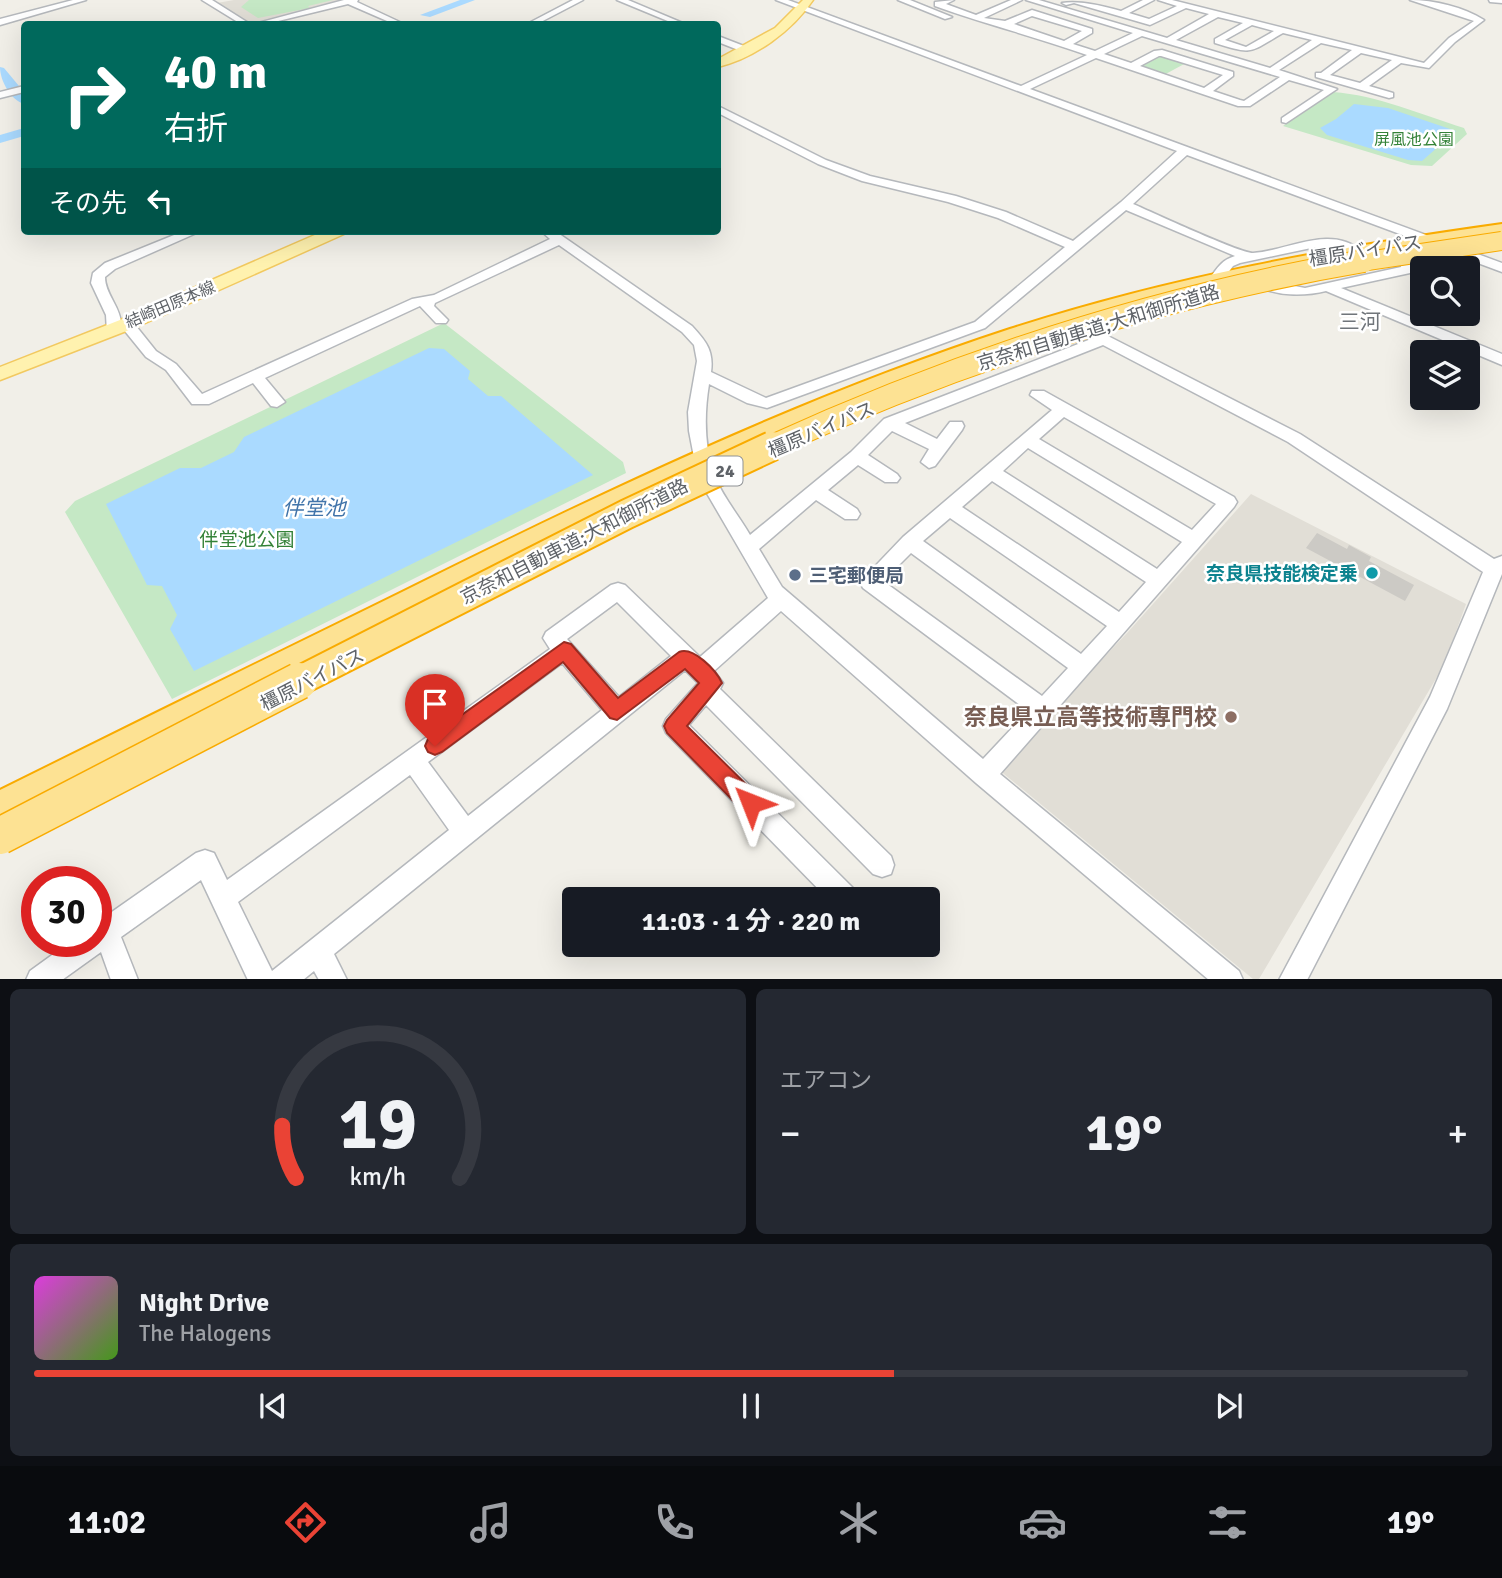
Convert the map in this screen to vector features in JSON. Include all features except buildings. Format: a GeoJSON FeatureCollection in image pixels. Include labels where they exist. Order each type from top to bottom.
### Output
{"type":"FeatureCollection","features":[{"type":"Feature","properties":{"kind":"highway","name":"橿原バイパス"},"geometry":{"type":"LineString","coordinates":[[0,809],[565,522],[705,468],[968,369],[1089,329],[1263,284],[1502,231]]}},
{"type":"Feature","properties":{"kind":"highway","name":"京奈和自動車道;大和御所道路"},"geometry":{"type":"LineString","coordinates":[[0,816],[566,525],[706,459],[863,393],[960,356],[1077,318],[1171,292],[1318,260],[1502,231]]}},
{"type":"Feature","properties":{"kind":"highway","name":"橿原バイパス"},"geometry":{"type":"LineString","coordinates":[[0,839],[579,542],[705,468],[862,390],[958,354],[1074,316],[1217,278],[1356,251],[1502,242]]}},
{"type":"Feature","properties":{"kind":"highway","name":"京奈和自動車道;大和御所道路"},"geometry":{"type":"LineString","coordinates":[[0,839],[254,703],[715,470],[873,402],[967,366],[1073,331],[1182,300],[1326,267],[1502,242]]}},
{"type":"Feature","properties":{"kind":"main road"},"geometry":{"type":"LineString","coordinates":[[721,62],[772,36],[805,4]]}},
{"type":"Feature","properties":{"kind":"main road","name":"結崎田原本線"},"geometry":{"type":"LineString","coordinates":[[0,374],[119,326],[329,235]]}},
{"type":"Feature","properties":{"kind":"street"},"geometry":{"type":"LineString","coordinates":[[54,6],[65,0]]}},
{"type":"Feature","properties":{"kind":"street"},"geometry":{"type":"LineString","coordinates":[[0,22],[82,0]]}},
{"type":"Feature","properties":{"kind":"street"},"geometry":{"type":"LineString","coordinates":[[208,2],[224,0]]}},
{"type":"Feature","properties":{"kind":"street"},"geometry":{"type":"LineString","coordinates":[[537,21],[579,0]]}},
{"type":"Feature","properties":{"kind":"street"},"geometry":{"type":"LineString","coordinates":[[621,0],[674,21]]}},
{"type":"Feature","properties":{"kind":"street"},"geometry":{"type":"LineString","coordinates":[[780,0],[805,4],[1429,248],[1502,268]]}},
{"type":"Feature","properties":{"kind":"street"},"geometry":{"type":"LineString","coordinates":[[902,0],[978,29],[994,31]]}},
{"type":"Feature","properties":{"kind":"street"},"geometry":{"type":"LineString","coordinates":[[950,0],[938,4],[1132,67],[1230,75],[1205,92]]}},
{"type":"Feature","properties":{"kind":"street"},"geometry":{"type":"LineString","coordinates":[[997,0],[1014,2]]}},
{"type":"Feature","properties":{"kind":"street"},"geometry":{"type":"LineString","coordinates":[[1030,0],[1332,89],[1286,120]]}},
{"type":"Feature","properties":{"kind":"street"},"geometry":{"type":"LineString","coordinates":[[1056,8],[1073,0],[1150,22],[1184,6]]}},
{"type":"Feature","properties":{"kind":"street"},"geometry":{"type":"LineString","coordinates":[[1121,14],[1150,0]]}},
{"type":"Feature","properties":{"kind":"street"},"geometry":{"type":"LineString","coordinates":[[1162,0],[1426,66],[1452,40],[1480,20],[1432,2],[1414,0]]}},
{"type":"Feature","properties":{"kind":"street"},"geometry":{"type":"LineString","coordinates":[[1493,0],[1502,1]]}},
{"type":"Feature","properties":{"kind":"street"},"geometry":{"type":"LineString","coordinates":[[270,21],[351,1],[394,21]]}},
{"type":"Feature","properties":{"kind":"street"},"geometry":{"type":"LineString","coordinates":[[208,2],[241,21]]}},
{"type":"Feature","properties":{"kind":"street"},"geometry":{"type":"LineString","coordinates":[[975,18],[1014,2]]}},
{"type":"Feature","properties":{"kind":"street"},"geometry":{"type":"LineString","coordinates":[[1127,3],[1137,5]]}},
{"type":"Feature","properties":{"kind":"street"},"geometry":{"type":"LineString","coordinates":[[1006,24],[1032,13],[1089,31],[1065,44]]}},
{"type":"Feature","properties":{"kind":"street"},"geometry":{"type":"LineString","coordinates":[[1168,41],[1218,13]]}},
{"type":"Feature","properties":{"kind":"street"},"geometry":{"type":"LineString","coordinates":[[1251,22],[1218,41],[1247,50],[1282,30]]}},
{"type":"Feature","properties":{"kind":"street"},"geometry":{"type":"LineString","coordinates":[[1020,90],[1141,33]]}},
{"type":"Feature","properties":{"kind":"street"},"geometry":{"type":"LineString","coordinates":[[721,40],[746,50]]}},
{"type":"Feature","properties":{"kind":"street"},"geometry":{"type":"LineString","coordinates":[[1271,71],[1319,40]]}},
{"type":"Feature","properties":{"kind":"street"},"geometry":{"type":"LineString","coordinates":[[1322,76],[1359,50]]}},
{"type":"Feature","properties":{"kind":"street"},"geometry":{"type":"LineString","coordinates":[[1132,67],[1157,53],[1205,92],[1246,104],[1287,76]]}},
{"type":"Feature","properties":{"kind":"street"},"geometry":{"type":"LineString","coordinates":[[1361,87],[1399,60]]}},
{"type":"Feature","properties":{"kind":"street"},"geometry":{"type":"LineString","coordinates":[[1282,64],[1389,95]]}},
{"type":"Feature","properties":{"kind":"street"},"geometry":{"type":"LineString","coordinates":[[0,95],[21,90]]}},
{"type":"Feature","properties":{"kind":"street"},"geometry":{"type":"LineString","coordinates":[[721,111],[822,162],[866,179],[952,199],[990,211],[1074,246]]}},
{"type":"Feature","properties":{"kind":"street"},"geometry":{"type":"LineString","coordinates":[[701,374],[722,381],[760,402],[772,401],[981,325],[1184,152]]}},
{"type":"Feature","properties":{"kind":"street"},"geometry":{"type":"LineString","coordinates":[[1125,205],[1248,257]]}},
{"type":"Feature","properties":{"kind":"street"},"geometry":{"type":"LineString","coordinates":[[185,235],[110,266],[98,276],[102,295],[115,314],[119,326],[172,367],[198,400],[256,377],[360,328],[438,298],[553,235],[687,329],[701,344],[705,361],[696,412],[705,468],[769,586],[984,775],[1230,979]]}},
{"type":"Feature","properties":{"kind":"street"},"geometry":{"type":"LineString","coordinates":[[1217,278],[1228,263],[1316,243],[1330,243],[1356,251]]}},
{"type":"Feature","properties":{"kind":"street"},"geometry":{"type":"LineString","coordinates":[[1263,284],[1297,292],[1327,288],[1405,270],[1429,248]]}},
{"type":"Feature","properties":{"kind":"street"},"geometry":{"type":"LineString","coordinates":[[1327,288],[1502,360]]}},
{"type":"Feature","properties":{"kind":"street"},"geometry":{"type":"LineString","coordinates":[[428,300],[427,307],[441,320]]}},
{"type":"Feature","properties":{"kind":"street"},"geometry":{"type":"LineString","coordinates":[[748,547],[857,456],[890,423],[1104,339],[1294,438],[1498,567],[1439,702],[1292,979]]}},
{"type":"Feature","properties":{"kind":"street"},"geometry":{"type":"LineString","coordinates":[[256,377],[277,401]]}},
{"type":"Feature","properties":{"kind":"street"},"geometry":{"type":"LineString","coordinates":[[984,775],[1228,502],[1038,396]]}},
{"type":"Feature","properties":{"kind":"street"},"geometry":{"type":"LineString","coordinates":[[1044,710],[870,582],[910,542],[1063,409]]}},
{"type":"Feature","properties":{"kind":"street"},"geometry":{"type":"LineString","coordinates":[[890,423],[939,447]]}},
{"type":"Feature","properties":{"kind":"street"},"geometry":{"type":"LineString","coordinates":[[929,462],[956,426]]}},
{"type":"Feature","properties":{"kind":"street"},"geometry":{"type":"LineString","coordinates":[[1027,440],[1194,540]]}},
{"type":"Feature","properties":{"kind":"street"},"geometry":{"type":"LineString","coordinates":[[857,456],[891,478]]}},
{"type":"Feature","properties":{"kind":"street"},"geometry":{"type":"LineString","coordinates":[[991,472],[1159,580]]}},
{"type":"Feature","properties":{"kind":"street"},"geometry":{"type":"LineString","coordinates":[[816,491],[851,514]]}},
{"type":"Feature","properties":{"kind":"street"},"geometry":{"type":"LineString","coordinates":[[950,508],[1120,624]]}},
{"type":"Feature","properties":{"kind":"street"},"geometry":{"type":"LineString","coordinates":[[910,542],[1083,667]]}},
{"type":"Feature","properties":{"kind":"street"},"geometry":{"type":"LineString","coordinates":[[617,711],[553,638],[618,591],[882,865]]}},
{"type":"Feature","properties":{"kind":"street"},"geometry":{"type":"LineString","coordinates":[[281,979],[617,711],[697,672],[781,599]]}},
{"type":"Feature","properties":{"kind":"street"},"geometry":{"type":"LineString","coordinates":[[224,897],[564,650]]}},
{"type":"Feature","properties":{"kind":"street"},"geometry":{"type":"LineString","coordinates":[[697,672],[674,726],[834,887]]}},
{"type":"Feature","properties":{"kind":"street"},"geometry":{"type":"LineString","coordinates":[[414,761],[465,832]]}},
{"type":"Feature","properties":{"kind":"street"},"geometry":{"type":"LineString","coordinates":[[112,927],[205,862],[262,979]]}},
{"type":"Feature","properties":{"kind":"street"},"geometry":{"type":"LineString","coordinates":[[317,951],[334,979]]}},
{"type":"Feature","properties":{"kind":"street"},"geometry":{"type":"LineString","coordinates":[[39,979],[70,957]]}},
{"type":"Feature","properties":{"kind":"street"},"geometry":{"type":"LineString","coordinates":[[111,957],[125,979]]}},
{"type":"Feature","properties":{"kind":"shaded area"},"geometry":{"type":"Polygon","coordinates":[[[234,0],[345,0],[263,21],[246,21],[217,3],[234,0]]]}},
{"type":"Feature","properties":{"kind":"shaded area","name":"奈良県立高等技術専門校"},"geometry":{"type":"Polygon","coordinates":[[[1251,494],[1466,604],[1444,665],[1259,979],[1253,979],[998,769],[1128,632],[1251,494]]]}},
{"type":"Feature","properties":{"kind":"green space"},"geometry":{"type":"Polygon","coordinates":[[[249,0],[333,0],[308,6],[310,8],[258,18],[241,7],[249,0]]]}},
{"type":"Feature","properties":{"kind":"green space"},"geometry":{"type":"Polygon","coordinates":[[[1158,55],[1186,63],[1162,76],[1138,67],[1158,55]]]}},
{"type":"Feature","properties":{"kind":"green space","name":"屏風池公園"},"geometry":{"type":"Polygon","coordinates":[[[1333,92],[1399,106],[1464,128],[1467,134],[1432,166],[1411,165],[1283,126],[1333,92]]]}},
{"type":"Feature","properties":{"kind":"green space","name":"伴堂池"},"geometry":{"type":"Polygon","coordinates":[[[444,323],[623,462],[626,473],[172,699],[65,512],[75,501],[444,323]]]}},
{"type":"Feature","properties":{"kind":"water"},"geometry":{"type":"Polygon","coordinates":[[[1354,104],[1388,108],[1456,131],[1422,161],[1408,160],[1327,135],[1320,128],[1354,104]]]}},
{"type":"Feature","properties":{"kind":"water","name":"伴堂池"},"geometry":{"type":"Polygon","coordinates":[[[429,348],[444,349],[470,371],[468,379],[488,396],[501,396],[593,475],[194,671],[170,629],[177,615],[162,586],[147,585],[106,504],[180,468],[201,468],[234,452],[244,437],[429,348]]]}},
{"type":"Feature","properties":{"kind":"waterway"},"geometry":{"type":"LineString","coordinates":[[426,15],[470,0]]}},
{"type":"Feature","properties":{"kind":"waterway"},"geometry":{"type":"LineString","coordinates":[[0,71],[21,96]]}},
{"type":"Feature","properties":{"kind":"waterway"},"geometry":{"type":"LineString","coordinates":[[0,139],[21,133]]}},
{"type":"Feature","properties":{"kind":"place","name":"奈良県技能検定乗"},"geometry":{"type":"Point","coordinates":[1372,573]}},
{"type":"Feature","properties":{"kind":"place","name":"三宅郵便局"},"geometry":{"type":"Point","coordinates":[795,575]}},
{"type":"Feature","properties":{"kind":"place","name":"奈良県立高等技術専門校"},"geometry":{"type":"Point","coordinates":[1231,717]}},
{"type":"Feature","properties":{"kind":"district","name":"三河"},"geometry":{"type":"Point","coordinates":[1360,322]}},
{"type":"Feature","properties":{"kind":"route"},"geometry":{"type":"LineString","coordinates":[[435,746],[564,650],[617,711],[685,657],[712,683],[674,726],[751,803]]}},
{"type":"Feature","properties":{"kind":"park label","name":"伴堂池公園"},"geometry":{"type":"Point","coordinates":[247,539]}}]}
